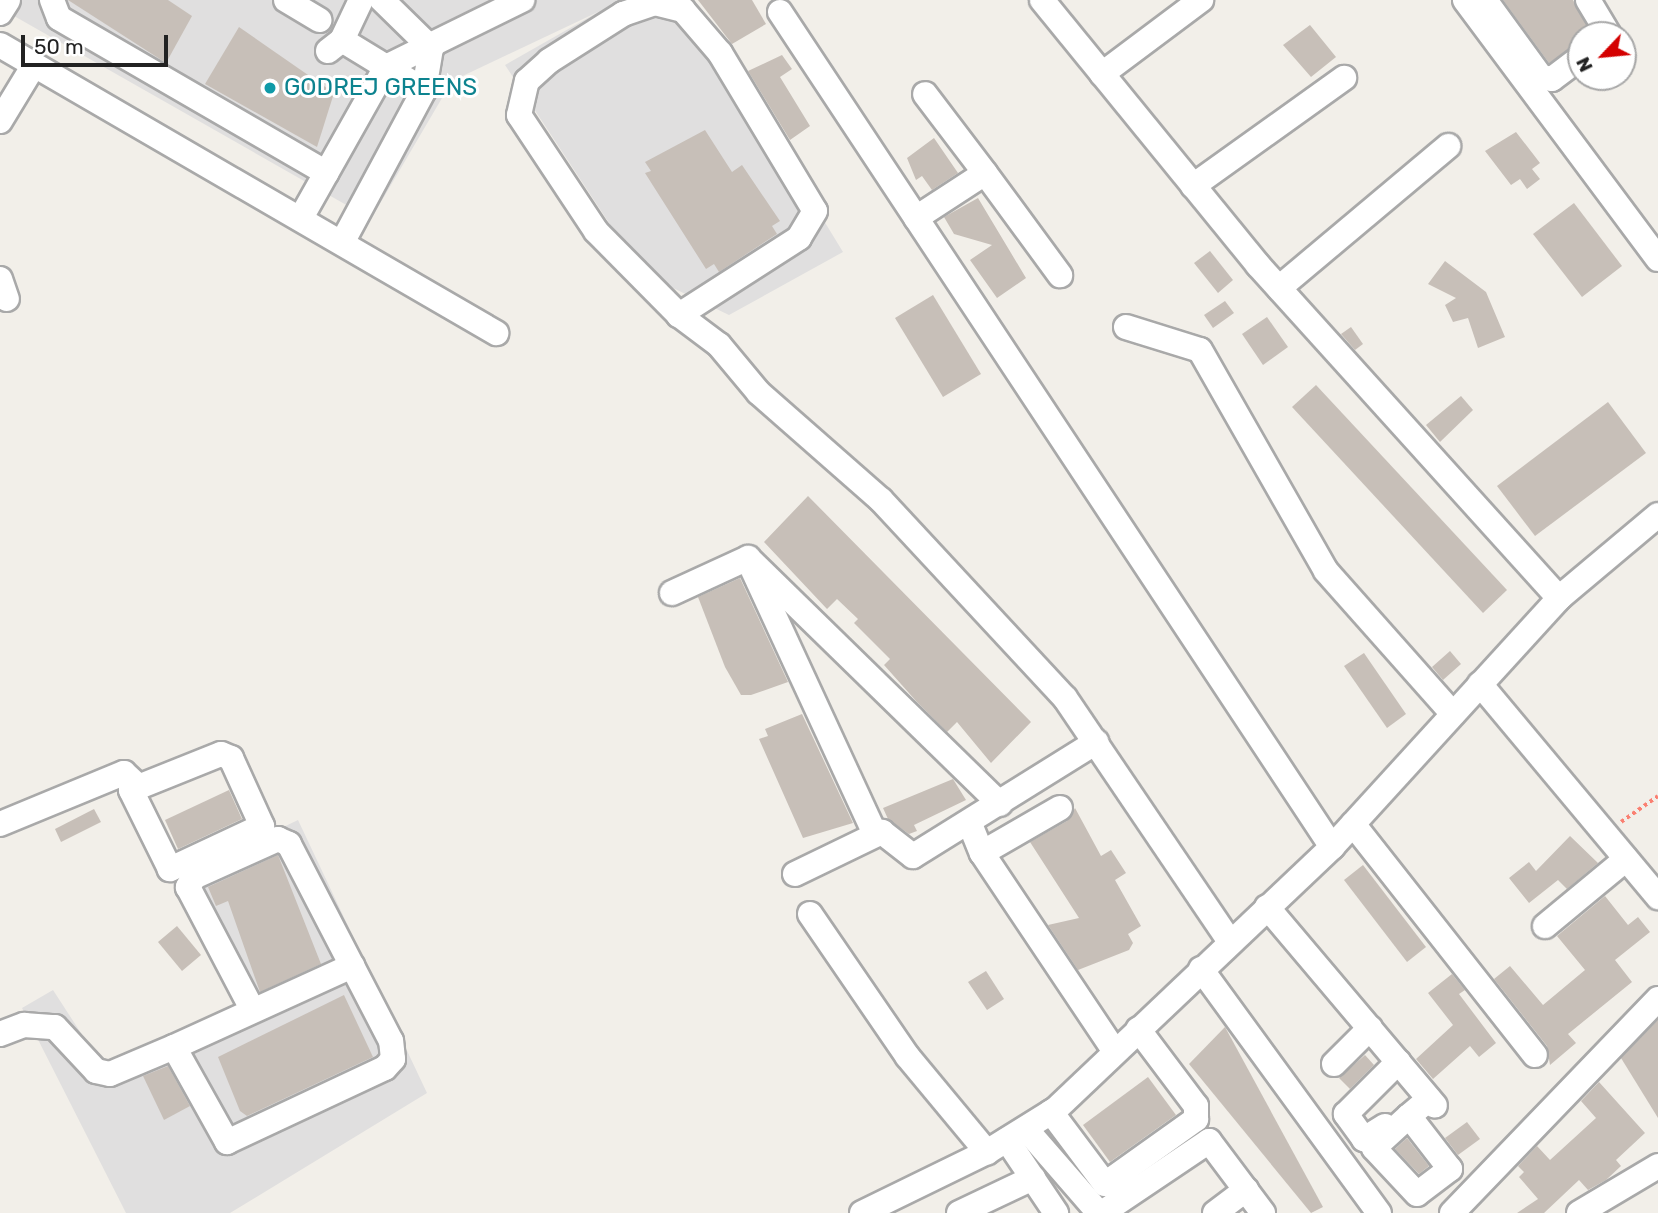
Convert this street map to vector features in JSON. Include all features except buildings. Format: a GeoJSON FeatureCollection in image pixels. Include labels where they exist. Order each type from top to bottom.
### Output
{"type":"FeatureCollection","features":[{"type":"Feature","properties":{"kind":"street"},"geometry":{"type":"LineString","coordinates":[[0,13],[8,0]]}},
{"type":"Feature","properties":{"kind":"street"},"geometry":{"type":"LineString","coordinates":[[52,0],[59,18],[326,173]]}},
{"type":"Feature","properties":{"kind":"street"},"geometry":{"type":"LineString","coordinates":[[286,0],[319,20]]}},
{"type":"Feature","properties":{"kind":"street"},"geometry":{"type":"LineString","coordinates":[[361,0],[335,45],[386,66],[424,90]]}},
{"type":"Feature","properties":{"kind":"street"},"geometry":{"type":"LineString","coordinates":[[383,0],[431,48]]}},
{"type":"Feature","properties":{"kind":"street"},"geometry":{"type":"LineString","coordinates":[[302,216],[386,66],[431,48],[523,0]]}},
{"type":"Feature","properties":{"kind":"street"},"geometry":{"type":"LineString","coordinates":[[1042,0],[1279,288],[1559,598]]}},
{"type":"Feature","properties":{"kind":"street"},"geometry":{"type":"LineString","coordinates":[[1102,74],[1202,0]]}},
{"type":"Feature","properties":{"kind":"street"},"geometry":{"type":"LineString","coordinates":[[1465,0],[1547,79],[1567,66]]}},
{"type":"Feature","properties":{"kind":"street"},"geometry":{"type":"LineString","coordinates":[[1485,0],[1501,35],[1658,259]]}},
{"type":"Feature","properties":{"kind":"street"},"geometry":{"type":"LineString","coordinates":[[1588,0],[1601,21]]}},
{"type":"Feature","properties":{"kind":"street"},"geometry":{"type":"LineString","coordinates":[[679,315],[799,238],[815,211],[720,53],[683,10],[655,3],[623,14],[549,61],[527,81],[519,115],[596,231],[679,315],[719,345],[759,393],[881,500],[1065,698],[1230,942]]}},
{"type":"Feature","properties":{"kind":"street"},"geometry":{"type":"LineString","coordinates":[[780,12],[1332,847]]}},
{"type":"Feature","properties":{"kind":"street"},"geometry":{"type":"LineString","coordinates":[[0,45],[302,216],[496,333]]}},
{"type":"Feature","properties":{"kind":"street"},"geometry":{"type":"LineString","coordinates":[[343,241],[424,90],[431,48]]}},
{"type":"Feature","properties":{"kind":"street"},"geometry":{"type":"LineString","coordinates":[[0,121],[34,65]]}},
{"type":"Feature","properties":{"kind":"street"},"geometry":{"type":"LineString","coordinates":[[1194,186],[1345,78]]}},
{"type":"Feature","properties":{"kind":"street"},"geometry":{"type":"LineString","coordinates":[[925,94],[1060,275]]}},
{"type":"Feature","properties":{"kind":"street"},"geometry":{"type":"LineString","coordinates":[[1279,288],[1448,146]]}},
{"type":"Feature","properties":{"kind":"street"},"geometry":{"type":"LineString","coordinates":[[916,218],[985,173]]}},
{"type":"Feature","properties":{"kind":"street"},"geometry":{"type":"LineString","coordinates":[[1126,327],[1200,350],[1326,571],[1453,714]]}},
{"type":"Feature","properties":{"kind":"street"},"geometry":{"type":"LineString","coordinates":[[862,1213],[1007,1140],[1051,1112],[1332,847],[1559,598],[1658,515]]}},
{"type":"Feature","properties":{"kind":"street"},"geometry":{"type":"LineString","coordinates":[[748,558],[875,834],[913,856],[970,824],[1096,742]]}},
{"type":"Feature","properties":{"kind":"street"},"geometry":{"type":"LineString","coordinates":[[748,558],[1000,804]]}},
{"type":"Feature","properties":{"kind":"street"},"geometry":{"type":"LineString","coordinates":[[672,593],[748,558]]}},
{"type":"Feature","properties":{"kind":"street"},"geometry":{"type":"LineString","coordinates":[[1480,684],[1658,897]]}},
{"type":"Feature","properties":{"kind":"street"},"geometry":{"type":"LineString","coordinates":[[226,755],[262,826],[170,869],[131,793],[138,786],[226,755]]}},
{"type":"Feature","properties":{"kind":"street"},"geometry":{"type":"LineString","coordinates":[[0,824],[124,773],[138,786]]}},
{"type":"Feature","properties":{"kind":"street"},"geometry":{"type":"LineString","coordinates":[[982,853],[1060,808]]}},
{"type":"Feature","properties":{"kind":"street"},"geometry":{"type":"LineString","coordinates":[[970,824],[982,853],[1115,1052]]}},
{"type":"Feature","properties":{"kind":"street"},"geometry":{"type":"LineString","coordinates":[[1353,824],[1535,1055]]}},
{"type":"Feature","properties":{"kind":"street"},"geometry":{"type":"LineString","coordinates":[[796,874],[875,834]]}},
{"type":"Feature","properties":{"kind":"street"},"geometry":{"type":"LineString","coordinates":[[174,1047],[221,1140],[234,1141],[393,1059],[391,1041],[289,844],[278,839],[194,877],[188,887],[252,1009]]}},
{"type":"Feature","properties":{"kind":"street"},"geometry":{"type":"LineString","coordinates":[[1545,926],[1626,859]]}},
{"type":"Feature","properties":{"kind":"street"},"geometry":{"type":"LineString","coordinates":[[1267,907],[1429,1098]]}},
{"type":"Feature","properties":{"kind":"street"},"geometry":{"type":"LineString","coordinates":[[810,914],[908,1057],[1100,1213],[1209,1141],[1263,1213]]}},
{"type":"Feature","properties":{"kind":"street"},"geometry":{"type":"LineString","coordinates":[[0,1034],[24,1025],[55,1027],[96,1071],[110,1074],[352,966]]}},
{"type":"Feature","properties":{"kind":"street"},"geometry":{"type":"LineString","coordinates":[[1201,969],[1379,1213]]}},
{"type":"Feature","properties":{"kind":"street"},"geometry":{"type":"LineString","coordinates":[[1452,1213],[1658,999]]}},
{"type":"Feature","properties":{"kind":"street"},"geometry":{"type":"LineString","coordinates":[[1334,1065],[1370,1028]]}},
{"type":"Feature","properties":{"kind":"street"},"geometry":{"type":"LineString","coordinates":[[1051,1112],[1105,1184],[1196,1119],[1196,1106],[1138,1029]]}},
{"type":"Feature","properties":{"kind":"street"},"geometry":{"type":"LineString","coordinates":[[1398,1062],[1347,1119],[1369,1140],[1429,1098]]}},
{"type":"Feature","properties":{"kind":"street"},"geometry":{"type":"LineString","coordinates":[[1409,1116],[1429,1098]]}},
{"type":"Feature","properties":{"kind":"street"},"geometry":{"type":"LineString","coordinates":[[1007,1140],[1056,1213]]}},
{"type":"Feature","properties":{"kind":"street"},"geometry":{"type":"LineString","coordinates":[[1579,1213],[1658,1166]]}},
{"type":"Feature","properties":{"kind":"street"},"geometry":{"type":"LineString","coordinates":[[959,1213],[1033,1178]]}},
{"type":"Feature","properties":{"kind":"street"},"geometry":{"type":"LineString","coordinates":[[1215,1213],[1246,1190]]}},
{"type":"Feature","properties":{"kind":"path"},"geometry":{"type":"LineString","coordinates":[[1605,834],[1658,796]]}},
{"type":"Feature","properties":{"kind":"shaded area"},"geometry":{"type":"Polygon","coordinates":[[[0,0],[689,0],[843,252],[729,315],[642,273],[505,65],[600,11],[452,81],[371,219],[0,8],[0,0]]]}},
{"type":"Feature","properties":{"kind":"shaded area"},"geometry":{"type":"Polygon","coordinates":[[[298,820],[427,1093],[230,1213],[126,1213],[22,1008],[53,990],[103,1067],[240,1001],[171,881],[298,820]]]}},
{"type":"Feature","properties":{"kind":"place","name":"GODREJ GREENS"},"geometry":{"type":"Point","coordinates":[270,88]}}]}
